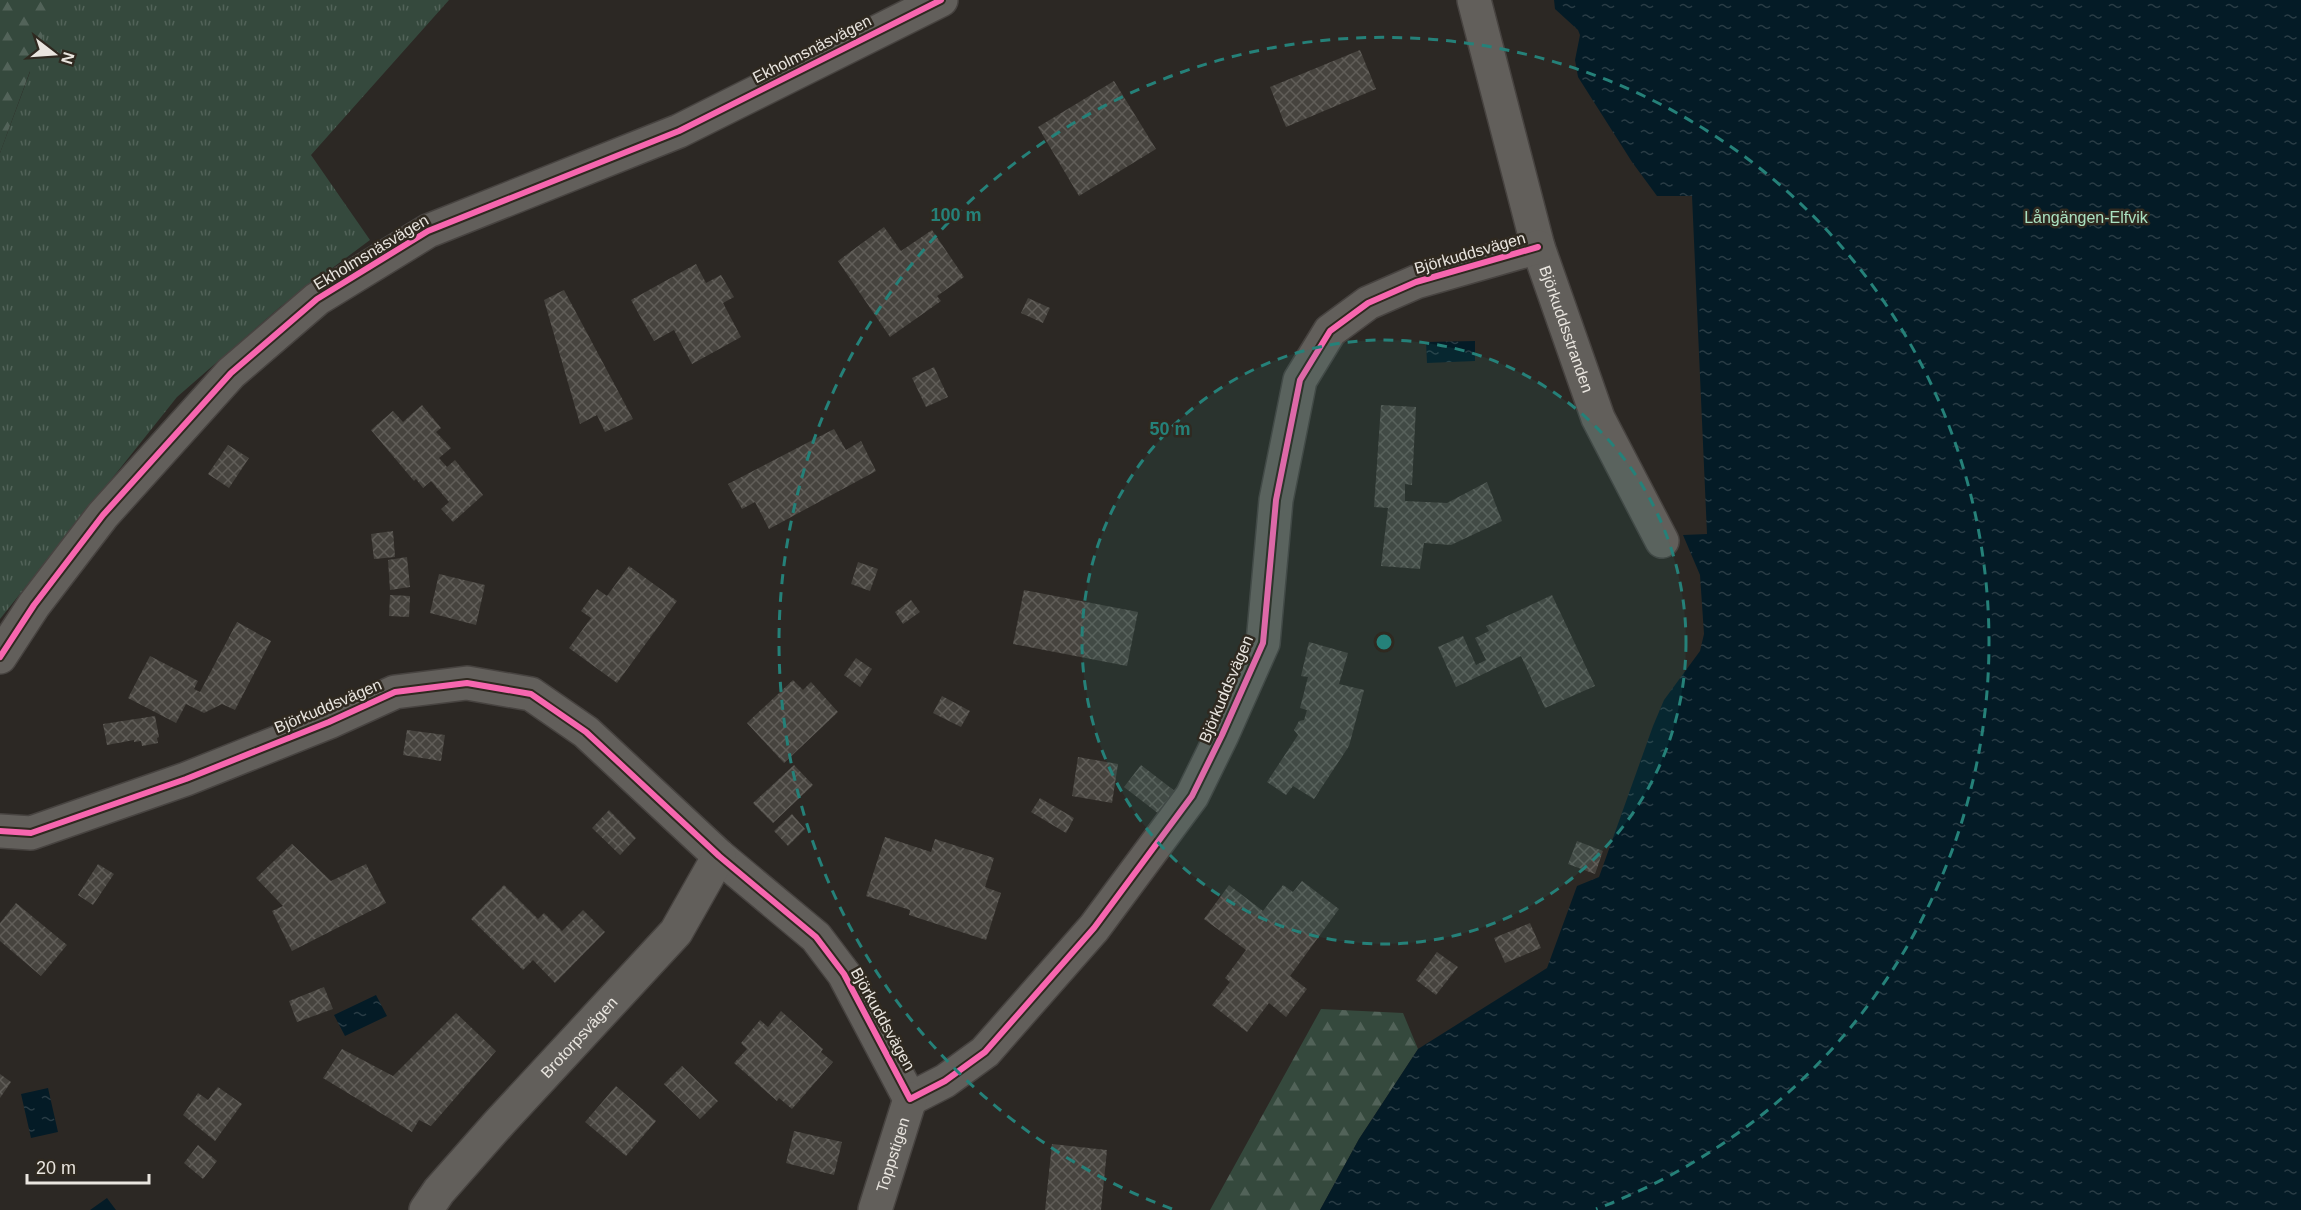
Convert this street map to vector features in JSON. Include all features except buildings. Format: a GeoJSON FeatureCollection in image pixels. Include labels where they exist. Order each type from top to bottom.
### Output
{"type":"FeatureCollection","features":[{"type":"Feature","properties":{"kind":"street","name":"Ekholmsnäsvägen"},"geometry":{"type":"LineString","coordinates":[[0,657],[34,606],[103,514],[231,373],[317,299],[428,231],[679,131],[941,0]]}},
{"type":"Feature","properties":{"kind":"street","name":"Björkuddsstranden"},"geometry":{"type":"LineString","coordinates":[[1474,0],[1538,247],[1598,417],[1662,542]]}},
{"type":"Feature","properties":{"kind":"street","name":"Björkuddsvägen"},"geometry":{"type":"LineString","coordinates":[[0,831],[31,833],[176,783],[330,722],[395,692],[467,683],[531,694],[586,732],[719,856],[816,937],[844,974],[910,1099],[945,1081],[985,1052],[1094,928],[1192,796],[1263,643],[1276,500],[1300,380],[1330,331],[1368,303],[1416,282],[1538,247]]}},
{"type":"Feature","properties":{"kind":"street","name":"Brotorpsvägen"},"geometry":{"type":"LineString","coordinates":[[426,1210],[439,1191],[500,1122],[676,932],[719,856]]}},
{"type":"Feature","properties":{"kind":"street","name":"Toppstigen"},"geometry":{"type":"LineString","coordinates":[[875,1210],[910,1099]]}},
{"type":"Feature","properties":{"kind":"green space"},"geometry":{"type":"Polygon","coordinates":[[[0,0],[449,0],[311,155],[370,240],[280,307],[177,397],[0,619],[0,153],[30,72],[0,0]]]}},
{"type":"Feature","properties":{"kind":"green space"},"geometry":{"type":"Polygon","coordinates":[[[0,0],[56,0],[0,153],[0,0]]]}},
{"type":"Feature","properties":{"kind":"green space"},"geometry":{"type":"Polygon","coordinates":[[[1321,1009],[1403,1013],[1418,1049],[1359,1139],[1320,1210],[1210,1210],[1321,1009]]]}},
{"type":"Feature","properties":{"kind":"water"},"geometry":{"type":"Polygon","coordinates":[[[1554,0],[2301,0],[2301,1210],[1320,1210],[1359,1139],[1418,1049],[1547,968],[1577,886],[1599,877],[1664,700],[1700,651],[1704,634],[1700,575],[1683,535],[1707,534],[1692,196],[1657,196],[1632,162],[1578,77],[1575,60],[1580,35],[1578,30],[1555,9],[1554,0]]]}},
{"type":"Feature","properties":{"kind":"water"},"geometry":{"type":"Polygon","coordinates":[[[1475,341],[1475,361],[1427,363],[1426,342],[1475,341]]]}},
{"type":"Feature","properties":{"kind":"water"},"geometry":{"type":"Polygon","coordinates":[[[376,995],[387,1016],[345,1036],[334,1015],[376,995]]]}},
{"type":"Feature","properties":{"kind":"water"},"geometry":{"type":"Polygon","coordinates":[[[48,1088],[58,1132],[31,1138],[21,1094],[48,1088]]]}},
{"type":"Feature","properties":{"kind":"water"},"geometry":{"type":"Polygon","coordinates":[[[107,1198],[116,1210],[90,1210],[107,1198]]]}},
{"type":"Feature","properties":{"kind":"cycle path"},"geometry":{"type":"LineString","coordinates":[[0,657],[34,605],[103,515],[231,373],[317,299],[428,231],[679,131],[941,0]]}},
{"type":"Feature","properties":{"kind":"cycle path"},"geometry":{"type":"LineString","coordinates":[[0,831],[31,833],[186,779],[329,722],[395,692],[467,683],[531,694],[586,732],[719,856],[816,937],[844,974],[910,1099],[945,1081],[985,1052],[1094,928],[1192,796],[1263,643],[1276,500],[1300,380],[1330,331],[1368,303],[1416,282],[1538,247]]}},
{"type":"Feature","properties":{"kind":"park label","name":"Långängen-Elfvik"},"geometry":{"type":"Point","coordinates":[2086,217]}}]}
